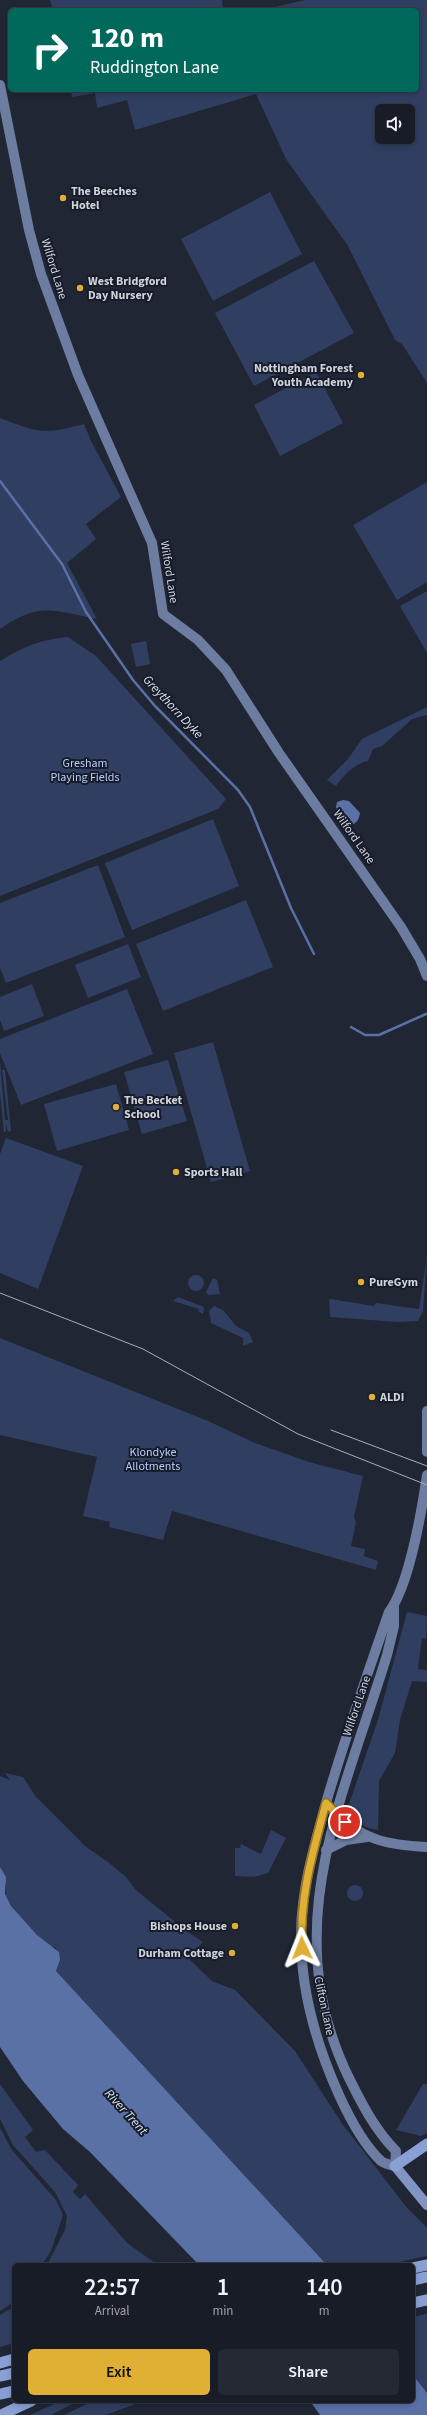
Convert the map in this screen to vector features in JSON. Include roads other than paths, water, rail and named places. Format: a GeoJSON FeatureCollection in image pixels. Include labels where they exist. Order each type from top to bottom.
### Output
{"type":"FeatureCollection","features":[{"type":"Feature","properties":{"kind":"highway"},"geometry":{"type":"LineString","coordinates":[[395,2166],[427,2144]]}},
{"type":"Feature","properties":{"kind":"highway"},"geometry":{"type":"LineString","coordinates":[[415,2267],[427,2264]]}},
{"type":"Feature","properties":{"kind":"highway"},"geometry":{"type":"LineString","coordinates":[[415,2280],[427,2277]]}},
{"type":"Feature","properties":{"kind":"highway"},"geometry":{"type":"LineString","coordinates":[[415,2303],[427,2300]]}},
{"type":"Feature","properties":{"kind":"highway"},"geometry":{"type":"LineString","coordinates":[[0,2356],[12,2354]]}},
{"type":"Feature","properties":{"kind":"highway"},"geometry":{"type":"LineString","coordinates":[[0,2363],[12,2360]]}},
{"type":"Feature","properties":{"kind":"highway"},"geometry":{"type":"LineString","coordinates":[[0,2376],[12,2373]]}},
{"type":"Feature","properties":{"kind":"highway"},"geometry":{"type":"LineString","coordinates":[[0,2394],[12,2391]]}},
{"type":"Feature","properties":{"kind":"highway"},"geometry":{"type":"LineString","coordinates":[[1,2415],[27,2403]]}},
{"type":"Feature","properties":{"kind":"main road","name":"Wilford Lane"},"geometry":{"type":"LineString","coordinates":[[0,85],[29,230],[41,274],[78,375],[152,542],[163,614],[198,640],[226,670],[279,753],[401,928],[420,959],[427,976]]}},
{"type":"Feature","properties":{"kind":"main road"},"geometry":{"type":"LineString","coordinates":[[427,1411],[427,1452]]}},
{"type":"Feature","properties":{"kind":"main road","name":"Wilford Lane"},"geometry":{"type":"LineString","coordinates":[[326,1803],[344,1742],[384,1625],[389,1612],[394,1605],[413,1548],[427,1474]]}},
{"type":"Feature","properties":{"kind":"main road","name":"Wilford Lane"},"geometry":{"type":"LineString","coordinates":[[336,1814],[387,1655],[394,1626],[394,1605]]}},
{"type":"Feature","properties":{"kind":"main road"},"geometry":{"type":"LineString","coordinates":[[326,1803],[354,1830],[367,1837],[402,1846],[427,1847]]}},
{"type":"Feature","properties":{"kind":"main road","name":"Clifton Lane"},"geometry":{"type":"LineString","coordinates":[[326,1803],[306,1878],[303,1900],[301,1933],[307,1999],[322,2054],[344,2104],[370,2146],[382,2162],[395,2166],[427,2205]]}},
{"type":"Feature","properties":{"kind":"main road","name":"Clifton Lane"},"geometry":{"type":"LineString","coordinates":[[336,1814],[326,1850],[318,1896],[316,1936],[317,1964],[326,2014],[343,2066],[361,2102],[382,2137],[396,2151],[395,2166]]}},
{"type":"Feature","properties":{"kind":"main road"},"geometry":{"type":"LineString","coordinates":[[326,1850],[346,1840],[367,1837]]}},
{"type":"Feature","properties":{"kind":"water"},"geometry":{"type":"Polygon","coordinates":[[[343,800],[349,801],[360,813],[357,821],[349,826],[343,820],[336,807],[337,802],[343,800]]]}},
{"type":"Feature","properties":{"kind":"water","name":"River Trent"},"geometry":{"type":"Polygon","coordinates":[[[0,1867],[6,1877],[5,1894],[11,1906],[37,1935],[59,1952],[60,1960],[56,1971],[325,2263],[197,2263],[90,2152],[63,2129],[23,2081],[0,2047],[0,1867]]]}},
{"type":"Feature","properties":{"kind":"water"},"geometry":{"type":"Polygon","coordinates":[[[415,2378],[427,2393],[427,2415],[320,2415],[311,2403],[415,2403],[415,2378]]]}},
{"type":"Feature","properties":{"kind":"waterway","name":"Greythorn Dyke"},"geometry":{"type":"LineString","coordinates":[[0,481],[62,564],[86,612],[133,680],[155,706],[238,790],[250,807],[291,908],[314,954]]}},
{"type":"Feature","properties":{"kind":"waterway","name":"Greythorn Dyke"},"geometry":{"type":"LineString","coordinates":[[351,1027],[365,1035],[379,1035],[426,1014]]}},
{"type":"Feature","properties":{"kind":"tram line"},"geometry":{"type":"LineString","coordinates":[[0,1293],[143,1349],[298,1434],[427,1485]]}},
{"type":"Feature","properties":{"kind":"tram line"},"geometry":{"type":"LineString","coordinates":[[331,1430],[427,1466]]}},
{"type":"Feature","properties":{"kind":"place","name":"The Beeches Hotel"},"geometry":{"type":"Point","coordinates":[63,198]}},
{"type":"Feature","properties":{"kind":"place","name":"West Bridgford Day Nursery"},"geometry":{"type":"Point","coordinates":[80,288]}},
{"type":"Feature","properties":{"kind":"place","name":"Nottingham Forest Youth Academy"},"geometry":{"type":"Point","coordinates":[361,375]}},
{"type":"Feature","properties":{"kind":"place","name":"The Becket School"},"geometry":{"type":"Point","coordinates":[116,1107]}},
{"type":"Feature","properties":{"kind":"place","name":"Sports Hall"},"geometry":{"type":"Point","coordinates":[176,1172]}},
{"type":"Feature","properties":{"kind":"place","name":"PureGym"},"geometry":{"type":"Point","coordinates":[361,1282]}},
{"type":"Feature","properties":{"kind":"place","name":"ALDI"},"geometry":{"type":"Point","coordinates":[372,1397]}},
{"type":"Feature","properties":{"kind":"place","name":"Bishops House"},"geometry":{"type":"Point","coordinates":[235,1926]}},
{"type":"Feature","properties":{"kind":"place","name":"Durham Cottage"},"geometry":{"type":"Point","coordinates":[232,1953]}},
{"type":"Feature","properties":{"kind":"park label","name":"Gresham Playing Fields"},"geometry":{"type":"Point","coordinates":[85,770]}},
{"type":"Feature","properties":{"kind":"park label","name":"Klondyke Allotments"},"geometry":{"type":"Point","coordinates":[153,1459]}}]}
